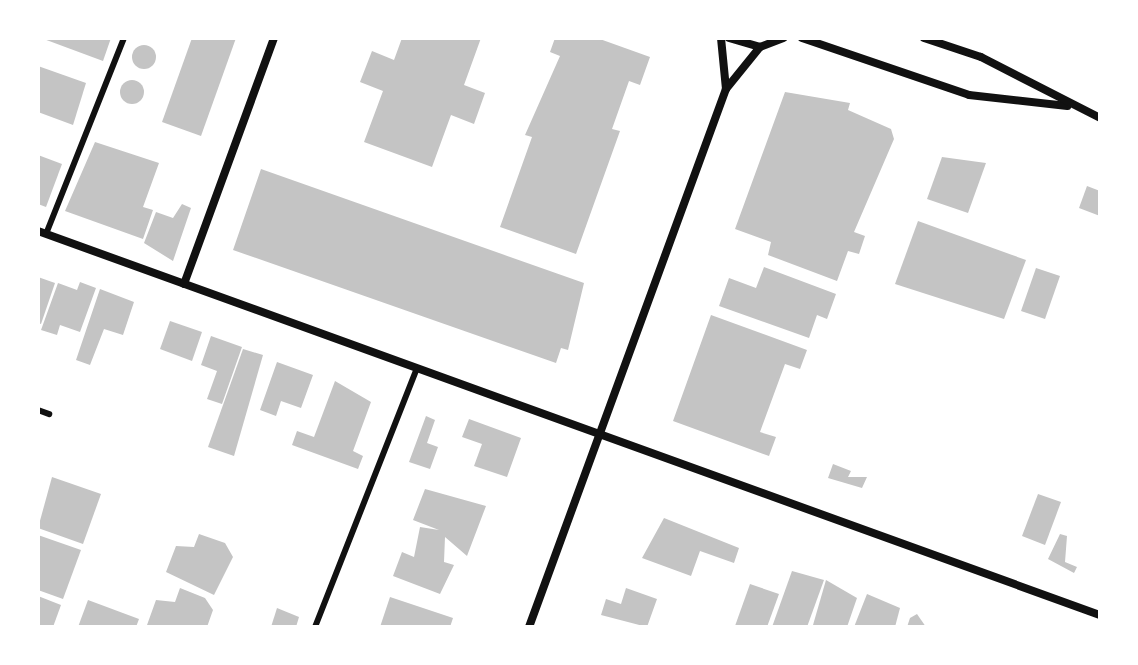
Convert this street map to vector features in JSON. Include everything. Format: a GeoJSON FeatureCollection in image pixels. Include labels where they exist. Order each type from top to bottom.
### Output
{"type":"FeatureCollection","features":[{"type":"Feature","properties":{"kind":"street"},"geometry":{"type":"LineString","coordinates":[[184,284],[274,38]]}},
{"type":"Feature","properties":{"kind":"street"},"geometry":{"type":"LineString","coordinates":[[721,38],[726,89]]}},
{"type":"Feature","properties":{"kind":"street"},"geometry":{"type":"LineString","coordinates":[[729,38],[760,47]]}},
{"type":"Feature","properties":{"kind":"street"},"geometry":{"type":"LineString","coordinates":[[529,627],[726,89],[760,47],[783,38]]}},
{"type":"Feature","properties":{"kind":"street"},"geometry":{"type":"LineString","coordinates":[[802,38],[969,95],[1067,106]]}},
{"type":"Feature","properties":{"kind":"street"},"geometry":{"type":"LineString","coordinates":[[924,38],[981,57],[1067,106],[1100,118]]}},
{"type":"Feature","properties":{"kind":"street"},"geometry":{"type":"LineString","coordinates":[[42,233],[1100,615]]}},
{"type":"Feature","properties":{"kind":"lane"},"geometry":{"type":"LineString","coordinates":[[42,233],[124,38]]}},
{"type":"Feature","properties":{"kind":"lane"},"geometry":{"type":"LineString","coordinates":[[315,627],[417,368]]}},
{"type":"Feature","properties":{"kind":"lane"},"geometry":{"type":"LineString","coordinates":[[38,410],[49,414]]}},
{"type":"Feature","properties":{"kind":"building"},"geometry":{"type":"Polygon","coordinates":[[[41,38],[111,38],[103,61],[41,38]]]}},
{"type":"Feature","properties":{"kind":"building"},"geometry":{"type":"Polygon","coordinates":[[[192,38],[236,38],[201,136],[162,122],[192,38]]]}},
{"type":"Feature","properties":{"kind":"building"},"geometry":{"type":"Polygon","coordinates":[[[402,38],[481,38],[464,85],[485,93],[474,124],[451,115],[432,167],[364,142],[383,91],[360,82],[372,51],[394,60],[402,38]]]}},
{"type":"Feature","properties":{"kind":"building"},"geometry":{"type":"Polygon","coordinates":[[[555,38],[597,38],[650,57],[640,85],[629,81],[612,129],[620,131],[576,254],[500,227],[532,137],[525,135],[560,56],[550,52],[555,38]]]}},
{"type":"Feature","properties":{"kind":"building"},"geometry":{"type":"Polygon","coordinates":[[[144,45],[153,48],[156,57],[153,66],[144,69],[135,66],[132,57],[135,48],[144,45]]]}},
{"type":"Feature","properties":{"kind":"building"},"geometry":{"type":"Polygon","coordinates":[[[38,66],[86,83],[73,125],[38,112],[38,66]]]}},
{"type":"Feature","properties":{"kind":"building"},"geometry":{"type":"Polygon","coordinates":[[[132,80],[141,83],[144,92],[141,101],[132,104],[123,101],[120,92],[123,83],[132,80]]]}},
{"type":"Feature","properties":{"kind":"building"},"geometry":{"type":"Polygon","coordinates":[[[785,92],[850,103],[848,110],[891,129],[894,139],[854,232],[865,236],[859,254],[848,251],[837,281],[768,255],[771,242],[735,229],[785,92]]]}},
{"type":"Feature","properties":{"kind":"building"},"geometry":{"type":"Polygon","coordinates":[[[95,142],[159,163],[143,207],[153,210],[143,239],[65,211],[95,142]]]}},
{"type":"Feature","properties":{"kind":"building"},"geometry":{"type":"Polygon","coordinates":[[[38,155],[62,164],[46,207],[38,204],[38,155]]]}},
{"type":"Feature","properties":{"kind":"building"},"geometry":{"type":"Polygon","coordinates":[[[942,157],[986,163],[968,213],[927,199],[942,157]]]}},
{"type":"Feature","properties":{"kind":"building"},"geometry":{"type":"Polygon","coordinates":[[[261,169],[584,283],[568,350],[561,348],[556,363],[233,250],[261,169]]]}},
{"type":"Feature","properties":{"kind":"building"},"geometry":{"type":"Polygon","coordinates":[[[1087,186],[1100,191],[1100,216],[1079,208],[1087,186]]]}},
{"type":"Feature","properties":{"kind":"building"},"geometry":{"type":"Polygon","coordinates":[[[182,204],[191,208],[173,261],[144,243],[156,212],[173,218],[182,204]]]}},
{"type":"Feature","properties":{"kind":"building"},"geometry":{"type":"Polygon","coordinates":[[[918,221],[1026,260],[1004,319],[895,284],[918,221]]]}},
{"type":"Feature","properties":{"kind":"building"},"geometry":{"type":"Polygon","coordinates":[[[764,267],[836,294],[827,319],[817,315],[809,338],[719,306],[729,278],[756,288],[764,267]]]}},
{"type":"Feature","properties":{"kind":"building"},"geometry":{"type":"Polygon","coordinates":[[[1036,268],[1060,276],[1045,319],[1021,311],[1036,268]]]}},
{"type":"Feature","properties":{"kind":"building"},"geometry":{"type":"Polygon","coordinates":[[[38,277],[55,283],[41,324],[38,323],[38,277]]]}},
{"type":"Feature","properties":{"kind":"building"},"geometry":{"type":"Polygon","coordinates":[[[80,282],[96,288],[80,332],[60,325],[57,335],[41,330],[58,283],[77,290],[80,282]]]}},
{"type":"Feature","properties":{"kind":"building"},"geometry":{"type":"Polygon","coordinates":[[[100,289],[134,302],[123,335],[104,329],[90,365],[76,360],[100,289]]]}},
{"type":"Feature","properties":{"kind":"building"},"geometry":{"type":"Polygon","coordinates":[[[711,315],[807,350],[800,369],[785,364],[760,432],[776,437],[769,456],[673,421],[711,315]]]}},
{"type":"Feature","properties":{"kind":"building"},"geometry":{"type":"Polygon","coordinates":[[[170,321],[202,332],[192,361],[160,349],[170,321]]]}},
{"type":"Feature","properties":{"kind":"building"},"geometry":{"type":"Polygon","coordinates":[[[211,336],[242,347],[222,404],[207,399],[217,371],[201,365],[211,336]]]}},
{"type":"Feature","properties":{"kind":"building"},"geometry":{"type":"Polygon","coordinates":[[[243,349],[263,355],[234,456],[208,447],[243,349]]]}},
{"type":"Feature","properties":{"kind":"building"},"geometry":{"type":"Polygon","coordinates":[[[277,362],[313,375],[301,408],[281,401],[276,416],[260,410],[277,362]]]}},
{"type":"Feature","properties":{"kind":"building"},"geometry":{"type":"Polygon","coordinates":[[[335,381],[371,402],[353,451],[363,456],[358,469],[292,445],[297,431],[314,437],[335,381]]]}},
{"type":"Feature","properties":{"kind":"building"},"geometry":{"type":"Polygon","coordinates":[[[426,416],[435,420],[427,443],[438,447],[430,469],[409,462],[426,416]]]}},
{"type":"Feature","properties":{"kind":"building"},"geometry":{"type":"Polygon","coordinates":[[[469,419],[521,438],[507,477],[474,466],[482,444],[462,437],[469,419]]]}},
{"type":"Feature","properties":{"kind":"building"},"geometry":{"type":"Polygon","coordinates":[[[833,464],[851,471],[848,477],[867,477],[862,488],[828,478],[833,464]]]}},
{"type":"Feature","properties":{"kind":"building"},"geometry":{"type":"Polygon","coordinates":[[[52,477],[101,494],[83,544],[38,528],[52,477]]]}},
{"type":"Feature","properties":{"kind":"building"},"geometry":{"type":"Polygon","coordinates":[[[425,489],[486,506],[467,556],[445,537],[444,562],[454,565],[440,594],[393,576],[402,552],[414,557],[420,527],[439,530],[413,520],[425,489]]]}},
{"type":"Feature","properties":{"kind":"building"},"geometry":{"type":"Polygon","coordinates":[[[1038,494],[1061,502],[1045,545],[1022,536],[1038,494]]]}},
{"type":"Feature","properties":{"kind":"building"},"geometry":{"type":"Polygon","coordinates":[[[664,518],[739,548],[734,563],[700,551],[691,576],[642,558],[664,518]]]}},
{"type":"Feature","properties":{"kind":"building"},"geometry":{"type":"Polygon","coordinates":[[[199,534],[225,543],[233,557],[214,595],[166,572],[176,546],[194,547],[199,534]]]}},
{"type":"Feature","properties":{"kind":"building"},"geometry":{"type":"Polygon","coordinates":[[[1060,534],[1067,536],[1065,562],[1077,567],[1074,573],[1048,559],[1060,534]]]}},
{"type":"Feature","properties":{"kind":"building"},"geometry":{"type":"Polygon","coordinates":[[[38,535],[81,550],[63,599],[38,590],[38,535]]]}},
{"type":"Feature","properties":{"kind":"building"},"geometry":{"type":"Polygon","coordinates":[[[792,571],[824,580],[807,627],[772,627],[792,571]]]}},
{"type":"Feature","properties":{"kind":"building"},"geometry":{"type":"Polygon","coordinates":[[[826,580],[857,598],[847,627],[813,625],[826,580]]]}},
{"type":"Feature","properties":{"kind":"building"},"geometry":{"type":"Polygon","coordinates":[[[750,584],[779,594],[767,627],[735,626],[750,584]]]}},
{"type":"Feature","properties":{"kind":"building"},"geometry":{"type":"Polygon","coordinates":[[[180,588],[205,598],[213,610],[207,627],[147,625],[156,600],[175,602],[180,588]]]}},
{"type":"Feature","properties":{"kind":"building"},"geometry":{"type":"Polygon","coordinates":[[[626,588],[657,599],[647,627],[601,615],[606,599],[621,604],[626,588]]]}},
{"type":"Feature","properties":{"kind":"building"},"geometry":{"type":"Polygon","coordinates":[[[867,594],[900,608],[895,627],[854,627],[867,594]]]}},
{"type":"Feature","properties":{"kind":"building"},"geometry":{"type":"Polygon","coordinates":[[[38,596],[61,605],[53,627],[38,627],[38,596]]]}},
{"type":"Feature","properties":{"kind":"building"},"geometry":{"type":"Polygon","coordinates":[[[390,597],[453,618],[450,627],[380,627],[390,597]]]}},
{"type":"Feature","properties":{"kind":"building"},"geometry":{"type":"Polygon","coordinates":[[[88,600],[139,619],[136,627],[78,627],[88,600]]]}},
{"type":"Feature","properties":{"kind":"building"},"geometry":{"type":"Polygon","coordinates":[[[277,608],[299,617],[296,627],[271,627],[277,608]]]}},
{"type":"Feature","properties":{"kind":"building"},"geometry":{"type":"Polygon","coordinates":[[[917,614],[926,627],[907,627],[910,618],[917,614]]]}}]}
